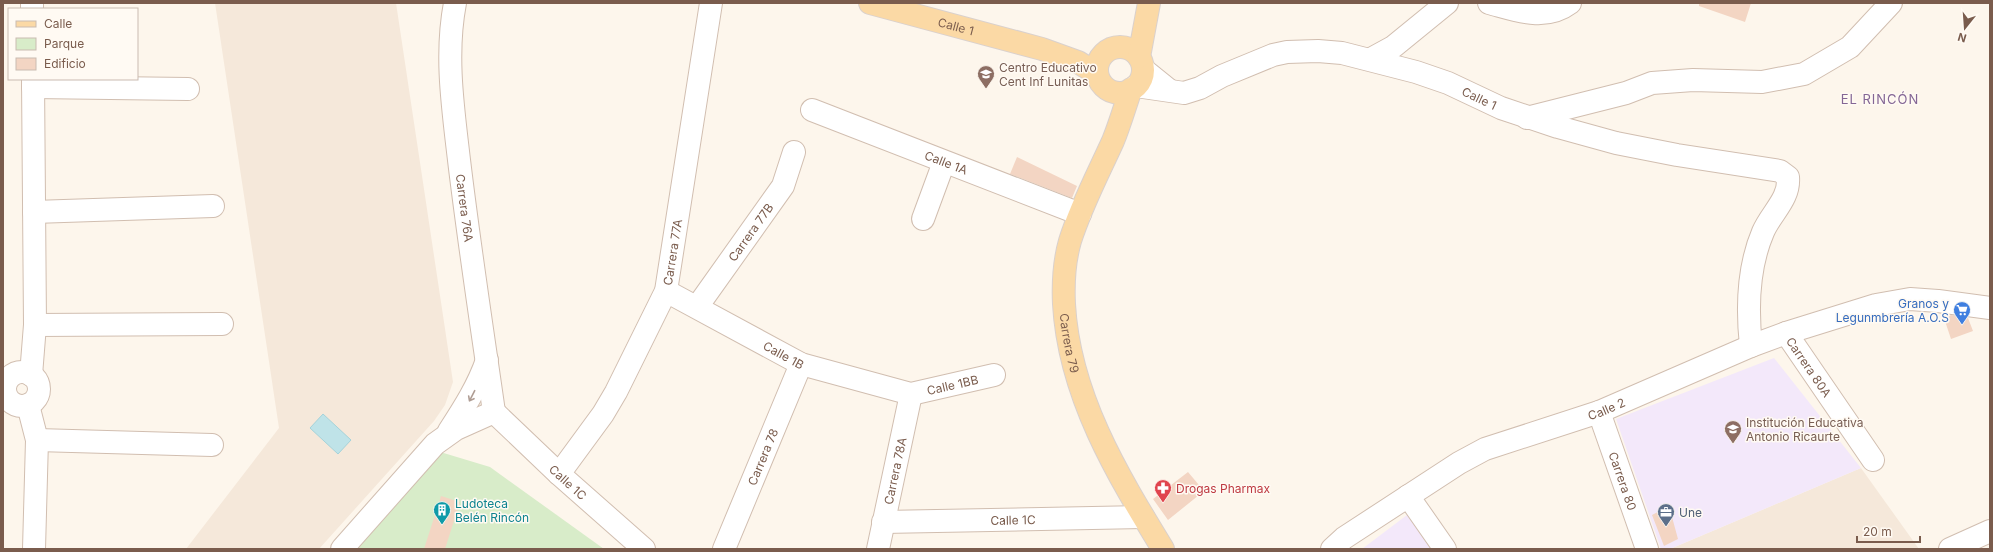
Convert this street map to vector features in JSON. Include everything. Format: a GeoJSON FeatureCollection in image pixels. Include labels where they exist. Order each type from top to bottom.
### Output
{"type":"FeatureCollection","features":[{"type":"Feature","properties":{"kind":"main road","name":"Calle 1"},"geometry":{"type":"LineString","coordinates":[[870,3],[1042,49],[1130,67]]}},
{"type":"Feature","properties":{"kind":"main road","name":"Carrera 79"},"geometry":{"type":"LineString","coordinates":[[1148,8],[1130,67],[1118,126],[1080,214],[1070,242],[1064,270],[1065,324],[1081,394],[1091,418],[1143,517],[1163,549]]}},
{"type":"Feature","properties":{"kind":"main road","name":"Calle 1"},"geometry":{"type":"LineString","coordinates":[[1042,49],[1078,62],[1102,81]]}},
{"type":"Feature","properties":{"kind":"main road"},"geometry":{"type":"LineString","coordinates":[[1102,81],[1119,93],[1130,67],[1098,61],[1102,81],[1118,126]]}},
{"type":"Feature","properties":{"kind":"street","name":"Carrera 76A"},"geometry":{"type":"LineString","coordinates":[[454,3],[449,43],[451,86],[467,229],[494,412]]}},
{"type":"Feature","properties":{"kind":"street","name":"Carrera 77A"},"geometry":{"type":"LineString","coordinates":[[559,474],[603,414],[616,392],[666,291],[711,3]]}},
{"type":"Feature","properties":{"kind":"street"},"geometry":{"type":"LineString","coordinates":[[1371,59],[1393,47],[1447,3]]}},
{"type":"Feature","properties":{"kind":"street"},"geometry":{"type":"LineString","coordinates":[[1489,3],[1537,14],[1551,13],[1570,3]]}},
{"type":"Feature","properties":{"kind":"street"},"geometry":{"type":"LineString","coordinates":[[1526,118],[1626,93],[1652,84],[1694,80],[1762,82],[1804,74],[1850,47],[1891,3]]}},
{"type":"Feature","properties":{"kind":"street","name":"Calle 1"},"geometry":{"type":"LineString","coordinates":[[1130,67],[1168,90],[1184,93],[1200,88],[1259,59],[1287,52],[1318,51],[1342,53],[1371,59],[1416,72],[1448,83],[1526,118],[1616,143],[1678,156],[1773,168],[1785,174],[1788,178],[1788,184],[1783,199],[1770,216],[1757,252],[1750,289],[1748,322],[1751,346]]}},
{"type":"Feature","properties":{"kind":"street"},"geometry":{"type":"LineString","coordinates":[[31,374],[35,325],[33,83],[188,89]]}},
{"type":"Feature","properties":{"kind":"street","name":"Calle 1A"},"geometry":{"type":"LineString","coordinates":[[812,110],[1080,214]]}},
{"type":"Feature","properties":{"kind":"street","name":"Carrera 77B"},"geometry":{"type":"LineString","coordinates":[[697,307],[783,186],[794,152]]}},
{"type":"Feature","properties":{"kind":"street"},"geometry":{"type":"LineString","coordinates":[[923,219],[944,162]]}},
{"type":"Feature","properties":{"kind":"street"},"geometry":{"type":"LineString","coordinates":[[34,212],[213,206]]}},
{"type":"Feature","properties":{"kind":"street","name":"Calle 1B"},"geometry":{"type":"LineString","coordinates":[[666,291],[801,364],[911,394]]}},
{"type":"Feature","properties":{"kind":"street","name":"Calle 2"},"geometry":{"type":"LineString","coordinates":[[1332,549],[1344,538],[1485,448],[1599,412],[1751,346],[1876,304],[1910,299],[1990,308]]}},
{"type":"Feature","properties":{"kind":"street"},"geometry":{"type":"LineString","coordinates":[[35,325],[222,324]]}},
{"type":"Feature","properties":{"kind":"street","name":"Carrera 80A"},"geometry":{"type":"LineString","coordinates":[[1786,334],[1873,460]]}},
{"type":"Feature","properties":{"kind":"street"},"geometry":{"type":"LineString","coordinates":[[446,436],[468,403],[480,379],[487,360]]}},
{"type":"Feature","properties":{"kind":"street","name":"Carrera 78"},"geometry":{"type":"LineString","coordinates":[[724,549],[801,364]]}},
{"type":"Feature","properties":{"kind":"street"},"geometry":{"type":"LineString","coordinates":[[23,372],[31,374],[39,387],[38,394],[34,401],[28,405],[20,406],[13,404],[7,398],[4,391],[9,377],[16,373],[23,372]]}},
{"type":"Feature","properties":{"kind":"street","name":"Calle 1BB"},"geometry":{"type":"LineString","coordinates":[[911,394],[994,375]]}},
{"type":"Feature","properties":{"kind":"street","name":"Carrera 78A"},"geometry":{"type":"LineString","coordinates":[[878,549],[911,394]]}},
{"type":"Feature","properties":{"kind":"street"},"geometry":{"type":"LineString","coordinates":[[28,405],[37,440],[34,549]]}},
{"type":"Feature","properties":{"kind":"street"},"geometry":{"type":"LineString","coordinates":[[342,549],[435,444],[471,421],[494,412]]}},
{"type":"Feature","properties":{"kind":"street","name":"Calle 1C"},"geometry":{"type":"LineString","coordinates":[[494,412],[559,474],[644,549]]}},
{"type":"Feature","properties":{"kind":"street","name":"Carrera 80"},"geometry":{"type":"LineString","coordinates":[[1599,412],[1647,549]]}},
{"type":"Feature","properties":{"kind":"street"},"geometry":{"type":"LineString","coordinates":[[37,440],[212,445]]}},
{"type":"Feature","properties":{"kind":"street"},"geometry":{"type":"LineString","coordinates":[[1408,496],[1445,549]]}},
{"type":"Feature","properties":{"kind":"street","name":"Calle 1C"},"geometry":{"type":"LineString","coordinates":[[883,522],[1143,517]]}},
{"type":"Feature","properties":{"kind":"street"},"geometry":{"type":"LineString","coordinates":[[1950,549],[1990,531]]}},
{"type":"Feature","properties":{"kind":"shaded area"},"geometry":{"type":"Polygon","coordinates":[[[215,3],[396,3],[453,382],[445,405],[434,421],[319,549],[186,549],[279,428],[215,3]]]}},
{"type":"Feature","properties":{"kind":"shaded area","name":"Institución Educativa Antonio Ricaurte"},"geometry":{"type":"Polygon","coordinates":[[[1774,358],[1861,468],[1670,549],[1661,549],[1616,419],[1774,358]]]}},
{"type":"Feature","properties":{"kind":"shaded area"},"geometry":{"type":"Polygon","coordinates":[[[1861,468],[1919,549],[1670,549],[1861,468]]]}},
{"type":"Feature","properties":{"kind":"shaded area"},"geometry":{"type":"Polygon","coordinates":[[[1407,515],[1431,549],[1362,549],[1407,515]]]}},
{"type":"Feature","properties":{"kind":"green space"},"geometry":{"type":"Polygon","coordinates":[[[437,451],[490,467],[604,549],[355,549],[437,451]]]}},
{"type":"Feature","properties":{"kind":"water"},"geometry":{"type":"Polygon","coordinates":[[[323,414],[351,440],[338,454],[310,428],[323,414]]]}},
{"type":"Feature","properties":{"kind":"building"},"geometry":{"type":"Polygon","coordinates":[[[1699,3],[1751,3],[1745,22],[1699,6],[1699,3]]]}},
{"type":"Feature","properties":{"kind":"building"},"geometry":{"type":"Polygon","coordinates":[[[1017,157],[1077,186],[1072,198],[1010,174],[1017,157]]]}},
{"type":"Feature","properties":{"kind":"building"},"geometry":{"type":"Polygon","coordinates":[[[1951,315],[1968,318],[1973,331],[1951,339],[1944,318],[1951,315]]]}},
{"type":"Feature","properties":{"kind":"building"},"geometry":{"type":"Polygon","coordinates":[[[1188,472],[1204,491],[1168,520],[1153,499],[1188,472]]]}},
{"type":"Feature","properties":{"kind":"building","name":"Ludoteca Belén Rincón"},"geometry":{"type":"Polygon","coordinates":[[[441,496],[460,502],[445,549],[424,549],[441,496]]]}},
{"type":"Feature","properties":{"kind":"building","name":"Une"},"geometry":{"type":"Polygon","coordinates":[[[1669,506],[1678,539],[1664,546],[1652,515],[1669,506]]]}},
{"type":"Feature","properties":{"kind":"place","name":"Centro Educativo Cent Inf Lunitas"},"geometry":{"type":"Point","coordinates":[986,89]}},
{"type":"Feature","properties":{"kind":"place","name":"Granos y Legunmbrería A.O.S"},"geometry":{"type":"Point","coordinates":[1962,325]}},
{"type":"Feature","properties":{"kind":"place","name":"Institución Educativa Antonio Ricaurte"},"geometry":{"type":"Point","coordinates":[1733,444]}},
{"type":"Feature","properties":{"kind":"place","name":"Drogas Pharmax"},"geometry":{"type":"Point","coordinates":[1163,503]}},
{"type":"Feature","properties":{"kind":"place","name":"Ludoteca Belén Rincón"},"geometry":{"type":"Point","coordinates":[442,525]}},
{"type":"Feature","properties":{"kind":"place","name":"Une"},"geometry":{"type":"Point","coordinates":[1666,527]}},
{"type":"Feature","properties":{"kind":"district","name":"EL RINCÓN"},"geometry":{"type":"Point","coordinates":[1880,99]}}]}
